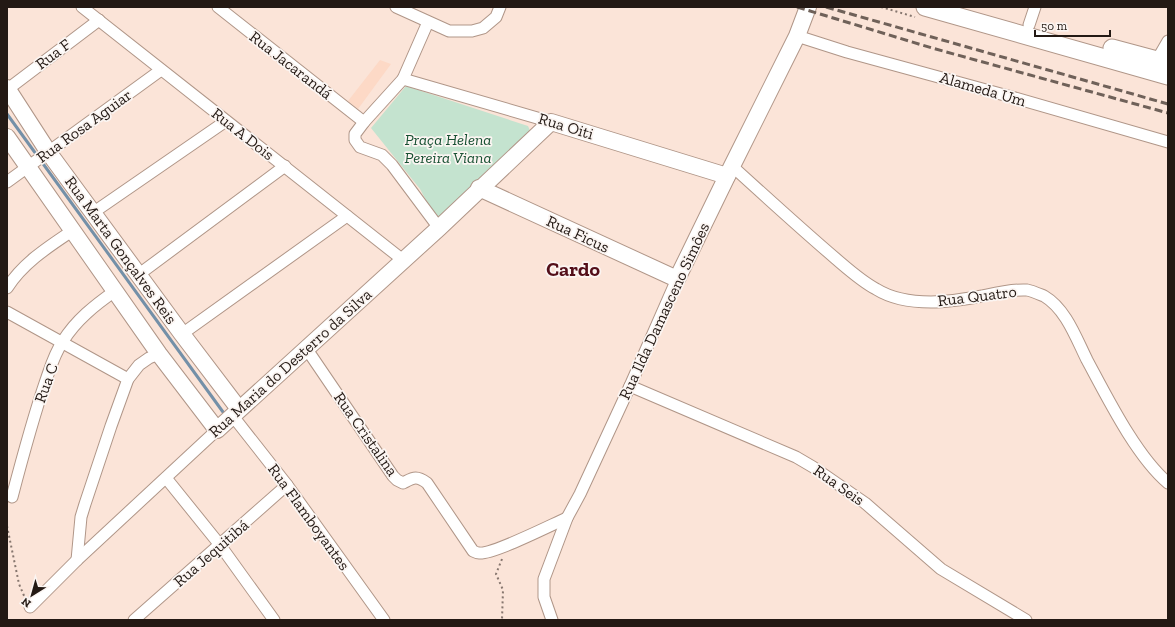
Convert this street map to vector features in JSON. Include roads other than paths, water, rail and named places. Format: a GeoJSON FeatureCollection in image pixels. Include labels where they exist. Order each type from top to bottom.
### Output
{"type":"FeatureCollection","features":[{"type":"Feature","properties":{"kind":"main road"},"geometry":{"type":"LineString","coordinates":[[925,7],[1168,76]]}},
{"type":"Feature","properties":{"kind":"main road"},"geometry":{"type":"LineString","coordinates":[[967,7],[1162,62]]}},
{"type":"Feature","properties":{"kind":"street","name":"Rua A Dois"},"geometry":{"type":"LineString","coordinates":[[82,7],[403,260]]}},
{"type":"Feature","properties":{"kind":"street","name":"Rua Jacarandá"},"geometry":{"type":"LineString","coordinates":[[218,7],[364,122]]}},
{"type":"Feature","properties":{"kind":"street"},"geometry":{"type":"LineString","coordinates":[[396,7],[449,31],[472,31],[483,28],[496,17],[500,7]]}},
{"type":"Feature","properties":{"kind":"street","name":"Rua Ilda Damasceno Simôes"},"geometry":{"type":"LineString","coordinates":[[552,620],[544,598],[544,579],[567,518],[580,494],[630,386],[677,279],[797,36],[808,7]]}},
{"type":"Feature","properties":{"kind":"street"},"geometry":{"type":"LineString","coordinates":[[1028,25],[1036,7]]}},
{"type":"Feature","properties":{"kind":"street","name":"Rua F"},"geometry":{"type":"LineString","coordinates":[[7,89],[99,20]]}},
{"type":"Feature","properties":{"kind":"street"},"geometry":{"type":"LineString","coordinates":[[428,22],[403,79],[364,122],[355,134],[355,140],[360,147],[382,155],[392,165],[439,228]]}},
{"type":"Feature","properties":{"kind":"street","name":"Alameda Um"},"geometry":{"type":"LineString","coordinates":[[797,36],[840,50],[1168,142]]}},
{"type":"Feature","properties":{"kind":"street"},"geometry":{"type":"LineString","coordinates":[[1162,62],[1168,41]]}},
{"type":"Feature","properties":{"kind":"street","name":"Rua Rosa Aguiar"},"geometry":{"type":"LineString","coordinates":[[7,182],[161,70]]}},
{"type":"Feature","properties":{"kind":"street","name":"Rua Oiti"},"geometry":{"type":"LineString","coordinates":[[403,79],[551,122],[730,171]]}},
{"type":"Feature","properties":{"kind":"street","name":"Rua Marta Gonçalves Reis"},"geometry":{"type":"LineString","coordinates":[[7,89],[49,152],[182,334],[236,412]]}},
{"type":"Feature","properties":{"kind":"street"},"geometry":{"type":"LineString","coordinates":[[94,212],[226,121]]}},
{"type":"Feature","properties":{"kind":"street","name":"Rua Maria do Desterro da Silva"},"geometry":{"type":"LineString","coordinates":[[30,607],[77,560],[236,412],[439,228],[479,188],[551,122]]}},
{"type":"Feature","properties":{"kind":"street","name":"Rua Marta Gonçalves Reis"},"geometry":{"type":"LineString","coordinates":[[7,138],[29,167],[72,231],[159,354],[217,430]]}},
{"type":"Feature","properties":{"kind":"street"},"geometry":{"type":"LineString","coordinates":[[138,275],[285,166]]}},
{"type":"Feature","properties":{"kind":"street","name":"Rua Quatro"},"geometry":{"type":"LineString","coordinates":[[730,171],[866,283],[877,290],[900,298],[932,302],[962,299],[997,292],[1028,290],[1044,296],[1055,304],[1068,322],[1101,387],[1127,430],[1144,456],[1161,477],[1168,483]]}},
{"type":"Feature","properties":{"kind":"street","name":"Rua Ficus"},"geometry":{"type":"LineString","coordinates":[[479,188],[677,279]]}},
{"type":"Feature","properties":{"kind":"street"},"geometry":{"type":"LineString","coordinates":[[182,334],[347,216]]}},
{"type":"Feature","properties":{"kind":"street"},"geometry":{"type":"LineString","coordinates":[[7,288],[26,265],[42,251],[72,231]]}},
{"type":"Feature","properties":{"kind":"street","name":"Rua C"},"geometry":{"type":"LineString","coordinates":[[12,497],[37,408],[52,362],[62,342],[91,308],[115,291]]}},
{"type":"Feature","properties":{"kind":"street"},"geometry":{"type":"LineString","coordinates":[[7,312],[128,379]]}},
{"type":"Feature","properties":{"kind":"street","name":"Rua Cristalina"},"geometry":{"type":"LineString","coordinates":[[306,348],[396,480],[403,483],[416,478],[427,483],[473,551],[479,553],[486,552],[567,518]]}},
{"type":"Feature","properties":{"kind":"street"},"geometry":{"type":"LineString","coordinates":[[77,560],[81,517],[128,379],[140,365],[149,358],[159,354]]}},
{"type":"Feature","properties":{"kind":"street","name":"Rua Seis"},"geometry":{"type":"LineString","coordinates":[[630,386],[792,455],[814,467],[865,503],[942,569],[1026,620]]}},
{"type":"Feature","properties":{"kind":"street","name":"Rua Flamboyantes"},"geometry":{"type":"LineString","coordinates":[[236,412],[384,620]]}},
{"type":"Feature","properties":{"kind":"street"},"geometry":{"type":"LineString","coordinates":[[166,478],[220,545],[274,620]]}},
{"type":"Feature","properties":{"kind":"street","name":"Rua Jequitibá"},"geometry":{"type":"LineString","coordinates":[[134,620],[287,485]]}},
{"type":"Feature","properties":{"kind":"waterway"},"geometry":{"type":"LineString","coordinates":[[7,114],[223,412]]}},
{"type":"Feature","properties":{"kind":"railway"},"geometry":{"type":"LineString","coordinates":[[797,7],[932,48],[1168,113]]}},
{"type":"Feature","properties":{"kind":"railway"},"geometry":{"type":"LineString","coordinates":[[826,7],[1168,104]]}},
{"type":"Feature","properties":{"kind":"district","name":"Cardo"},"geometry":{"type":"Point","coordinates":[573,269]}},
{"type":"Feature","properties":{"kind":"park label","name":"Praça Helena Pereira Viana"},"geometry":{"type":"Point","coordinates":[448,148]}}]}
